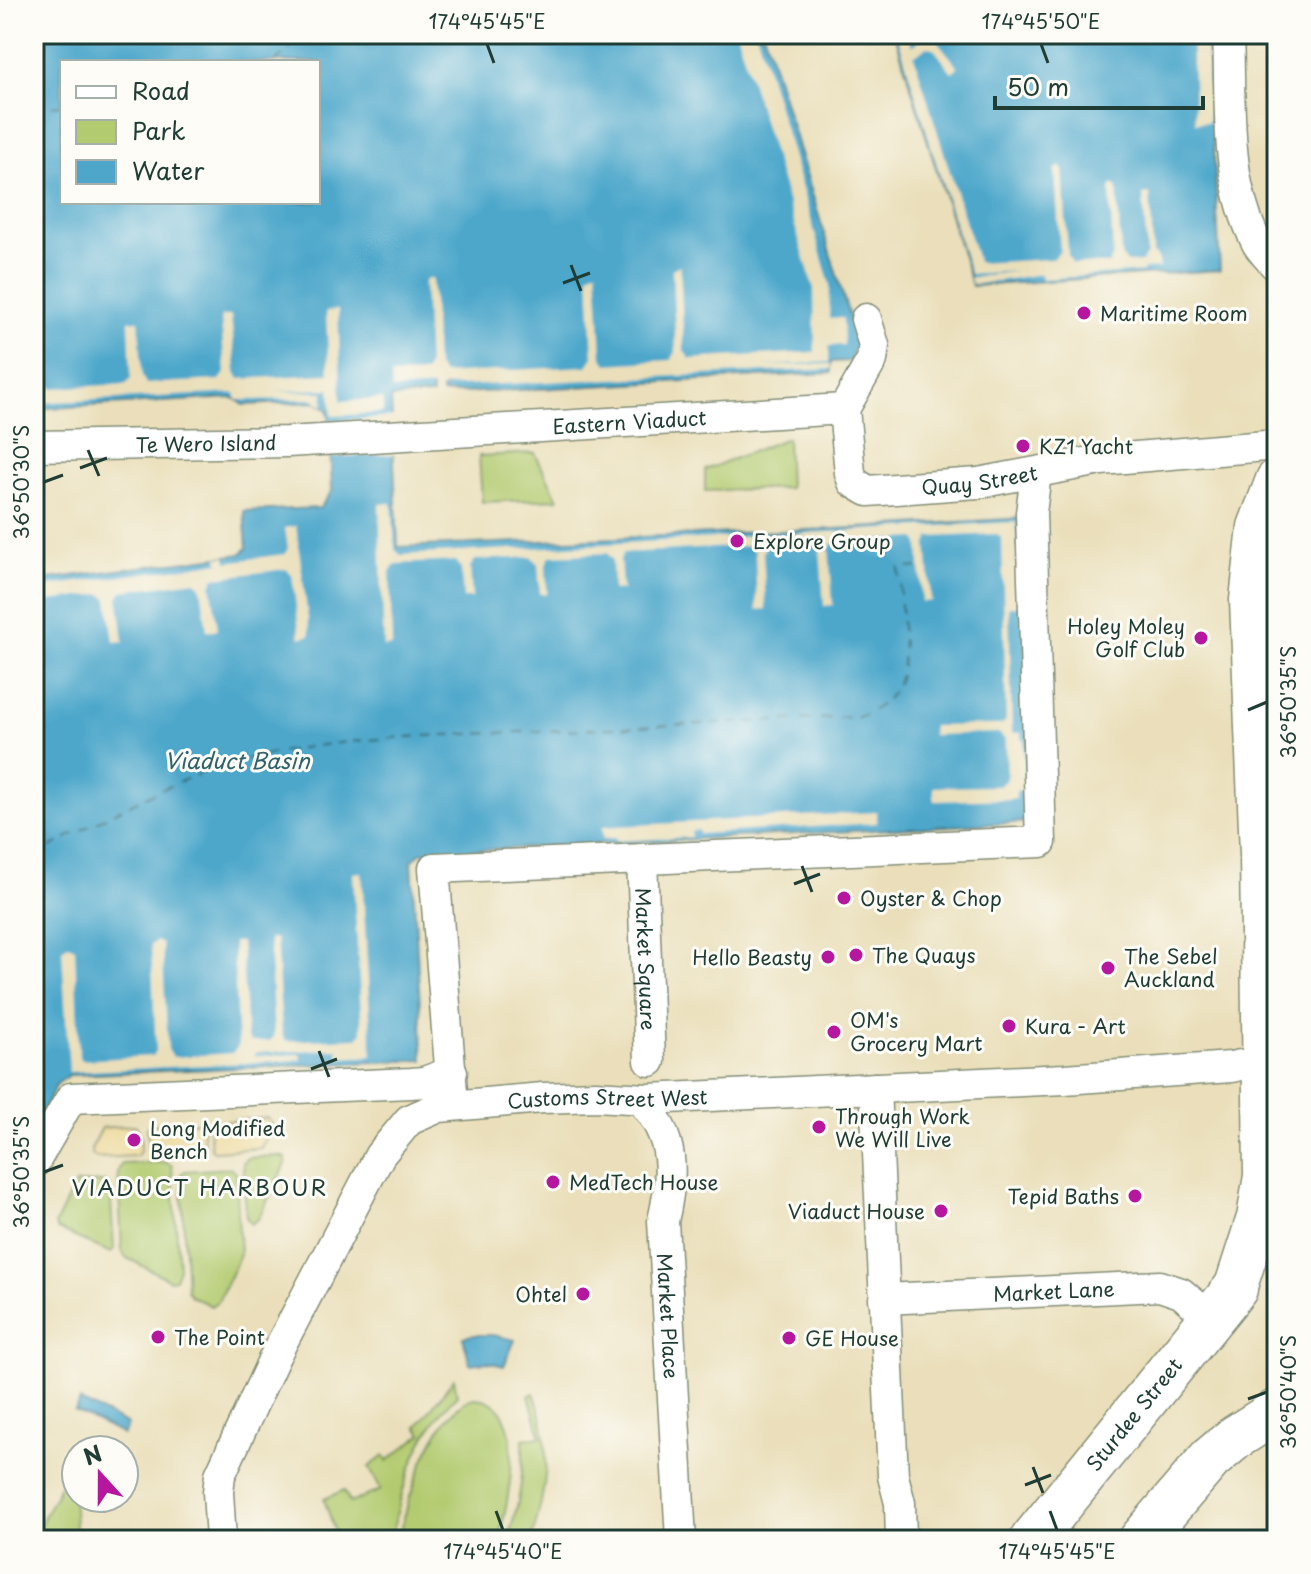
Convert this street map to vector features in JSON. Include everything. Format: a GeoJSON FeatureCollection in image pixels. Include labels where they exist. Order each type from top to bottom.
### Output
{"type":"FeatureCollection","features":[{"type":"Feature","properties":{"kind":"main road"},"geometry":{"type":"LineString","coordinates":[[1224,1304],[1263,1198],[1270,1059],[1251,600],[1259,527],[1277,480]]}},
{"type":"Feature","properties":{"kind":"main road"},"geometry":{"type":"LineString","coordinates":[[1224,1304],[1277,1243]]}},
{"type":"Feature","properties":{"kind":"main road","name":"Sturdee Street"},"geometry":{"type":"LineString","coordinates":[[1032,1540],[1224,1304]]}},
{"type":"Feature","properties":{"kind":"main road"},"geometry":{"type":"LineString","coordinates":[[1141,1540],[1200,1469],[1221,1449],[1277,1411]]}},
{"type":"Feature","properties":{"kind":"street"},"geometry":{"type":"LineString","coordinates":[[1228,34],[1235,179],[1244,214],[1259,246],[1277,267]]}},
{"type":"Feature","properties":{"kind":"street"},"geometry":{"type":"LineString","coordinates":[[844,409],[872,360],[874,345],[866,319]]}},
{"type":"Feature","properties":{"kind":"street","name":"Eastern Viaduct"},"geometry":{"type":"LineString","coordinates":[[330,440],[844,409]]}},
{"type":"Feature","properties":{"kind":"street","name":"Quay Street"},"geometry":{"type":"LineString","coordinates":[[844,409],[850,473],[853,482],[868,491],[920,489],[1036,473],[1101,460],[1277,445]]}},
{"type":"Feature","properties":{"kind":"street","name":"Te Wero Island"},"geometry":{"type":"LineString","coordinates":[[34,446],[330,440]]}},
{"type":"Feature","properties":{"kind":"street"},"geometry":{"type":"LineString","coordinates":[[453,1104],[434,868],[1041,842],[1031,513],[1036,473]]}},
{"type":"Feature","properties":{"kind":"street","name":"Market Square"},"geometry":{"type":"LineString","coordinates":[[642,859],[650,1061]]}},
{"type":"Feature","properties":{"kind":"street","name":"Customs Street West"},"geometry":{"type":"LineString","coordinates":[[221,1540],[220,1475],[276,1354],[380,1155],[409,1120],[426,1111],[453,1104],[595,1096],[641,1100],[875,1088],[1225,1067],[1270,1059]]}},
{"type":"Feature","properties":{"kind":"street"},"geometry":{"type":"LineString","coordinates":[[34,1163],[71,1098],[411,1083],[424,1082],[452,1072]]}},
{"type":"Feature","properties":{"kind":"street"},"geometry":{"type":"LineString","coordinates":[[875,1088],[893,1476],[900,1503],[901,1540]]}},
{"type":"Feature","properties":{"kind":"street","name":"Market Place"},"geometry":{"type":"LineString","coordinates":[[641,1100],[663,1129],[670,1168],[670,1192],[663,1221],[681,1540]]}},
{"type":"Feature","properties":{"kind":"street","name":"Market Lane"},"geometry":{"type":"LineString","coordinates":[[884,1299],[1160,1286],[1224,1304]]}},
{"type":"Feature","properties":{"kind":"green space"},"geometry":{"type":"Polygon","coordinates":[[[787,438],[789,488],[705,491],[705,470],[787,438]]]}},
{"type":"Feature","properties":{"kind":"green space"},"geometry":{"type":"Polygon","coordinates":[[[535,453],[558,499],[482,502],[479,456],[535,453]]]}},
{"type":"Feature","properties":{"kind":"green space"},"geometry":{"type":"Polygon","coordinates":[[[248,1158],[286,1158],[286,1164],[258,1219],[251,1224],[246,1217],[243,1163],[248,1158]]]}},
{"type":"Feature","properties":{"kind":"green space"},"geometry":{"type":"Polygon","coordinates":[[[167,1162],[172,1166],[179,1268],[175,1279],[170,1280],[125,1257],[122,1250],[118,1171],[122,1164],[167,1162]]]}},
{"type":"Feature","properties":{"kind":"green space"},"geometry":{"type":"Polygon","coordinates":[[[230,1168],[236,1173],[240,1255],[218,1301],[211,1306],[191,1296],[187,1290],[181,1174],[185,1171],[230,1168]]]}},
{"type":"Feature","properties":{"kind":"green space"},"geometry":{"type":"Polygon","coordinates":[[[104,1182],[110,1186],[114,1249],[111,1253],[57,1229],[55,1225],[75,1184],[104,1182]]]}},
{"type":"Feature","properties":{"kind":"green space"},"geometry":{"type":"Polygon","coordinates":[[[454,1379],[457,1395],[443,1410],[421,1444],[400,1500],[391,1540],[351,1540],[336,1535],[324,1499],[344,1490],[350,1503],[381,1490],[369,1467],[384,1456],[387,1461],[422,1434],[417,1427],[454,1379]]]}},
{"type":"Feature","properties":{"kind":"green space"},"geometry":{"type":"Polygon","coordinates":[[[534,1393],[546,1448],[541,1503],[531,1540],[507,1540],[520,1490],[523,1439],[541,1437],[529,1396],[534,1393]]]}},
{"type":"Feature","properties":{"kind":"green space"},"geometry":{"type":"Polygon","coordinates":[[[471,1398],[490,1402],[503,1414],[509,1433],[512,1455],[510,1479],[498,1540],[399,1540],[415,1482],[433,1441],[457,1408],[471,1398]]]}},
{"type":"Feature","properties":{"kind":"green space"},"geometry":{"type":"Polygon","coordinates":[[[60,1486],[60,1514],[74,1514],[76,1540],[34,1540],[60,1486]]]}},
{"type":"Feature","properties":{"kind":"sand"},"geometry":{"type":"Polygon","coordinates":[[[268,1118],[273,1126],[261,1148],[211,1149],[211,1122],[268,1118]]]}},
{"type":"Feature","properties":{"kind":"sand"},"geometry":{"type":"Polygon","coordinates":[[[198,1122],[203,1127],[204,1147],[200,1152],[152,1155],[149,1152],[149,1125],[198,1122]]]}},
{"type":"Feature","properties":{"kind":"sand"},"geometry":{"type":"Polygon","coordinates":[[[135,1125],[141,1140],[137,1156],[97,1158],[92,1155],[91,1149],[102,1128],[135,1125]]]}},
{"type":"Feature","properties":{"kind":"water","name":"Viaduct Basin"},"geometry":{"type":"Polygon","coordinates":[[[34,34],[764,34],[857,342],[850,361],[831,362],[831,373],[442,394],[442,389],[446,388],[445,381],[432,382],[432,395],[391,398],[398,547],[1024,518],[1030,822],[420,853],[412,861],[423,1060],[69,1075],[57,1084],[34,1130],[34,581],[241,554],[247,548],[244,511],[320,508],[332,491],[328,410],[316,402],[244,405],[234,398],[34,409],[34,34]]]}},
{"type":"Feature","properties":{"kind":"water"},"geometry":{"type":"Polygon","coordinates":[[[895,34],[1208,34],[1220,270],[972,286],[895,34]]]}},
{"type":"Feature","properties":{"kind":"water"},"geometry":{"type":"Polygon","coordinates":[[[473,1335],[515,1340],[504,1366],[487,1362],[470,1364],[463,1337],[473,1335]]]}},
{"type":"Feature","properties":{"kind":"water"},"geometry":{"type":"Polygon","coordinates":[[[80,1401],[128,1425],[121,1434],[75,1411],[80,1401]]]}},
{"type":"Feature","properties":{"kind":"pier"},"geometry":{"type":"Polygon","coordinates":[[[737,34],[757,34],[830,285],[829,319],[843,318],[844,345],[829,346],[829,362],[761,366],[831,364],[831,369],[438,387],[442,385],[392,390],[391,375],[424,373],[428,366],[424,282],[427,279],[432,279],[436,365],[443,374],[587,366],[593,357],[589,274],[597,270],[602,357],[607,364],[671,360],[676,352],[672,269],[680,265],[684,351],[690,359],[815,352],[814,289],[737,34]]]}},
{"type":"Feature","properties":{"kind":"pier"},"geometry":{"type":"Polygon","coordinates":[[[897,34],[908,34],[912,46],[927,34],[940,34],[939,43],[958,67],[952,72],[933,48],[926,47],[914,56],[978,263],[1052,259],[1060,251],[1055,170],[1060,166],[1063,170],[1068,256],[1073,264],[1109,264],[1113,256],[1110,188],[1113,184],[1117,187],[1121,255],[1126,263],[1142,262],[1147,254],[1143,195],[1150,194],[1153,253],[1160,268],[1143,269],[1143,272],[1042,279],[1041,274],[972,285],[970,278],[1015,271],[970,274],[897,34]]]}},
{"type":"Feature","properties":{"kind":"pier"},"geometry":{"type":"Polygon","coordinates":[[[1191,34],[1206,34],[1209,122],[1195,123],[1191,34]]]}},
{"type":"Feature","properties":{"kind":"pier"},"geometry":{"type":"Polygon","coordinates":[[[338,310],[341,401],[383,399],[383,413],[332,416],[330,389],[275,391],[324,392],[323,407],[314,399],[237,400],[235,393],[34,403],[37,381],[35,337],[45,336],[48,381],[52,388],[127,384],[131,377],[129,321],[139,320],[142,376],[146,384],[220,380],[225,373],[221,316],[231,316],[236,372],[240,379],[329,374],[326,311],[338,310]]]}},
{"type":"Feature","properties":{"kind":"pier"},"geometry":{"type":"Polygon","coordinates":[[[395,417],[396,454],[332,457],[330,421],[395,417]]]}},
{"type":"Feature","properties":{"kind":"pier"},"geometry":{"type":"Polygon","coordinates":[[[392,503],[395,550],[401,555],[1016,522],[1021,599],[1018,599],[1018,606],[1009,606],[1012,733],[1021,733],[1024,740],[1025,790],[1016,791],[1016,799],[934,801],[934,787],[999,786],[1007,779],[1006,740],[998,733],[932,735],[932,726],[1001,725],[1006,721],[1002,539],[997,534],[930,537],[927,544],[931,601],[922,602],[919,544],[915,538],[833,543],[829,549],[833,605],[824,606],[817,543],[766,546],[763,552],[766,609],[757,610],[755,552],[750,546],[623,553],[620,559],[622,590],[613,591],[612,559],[607,553],[550,556],[546,564],[547,594],[540,594],[538,564],[532,557],[475,560],[470,567],[472,598],[463,598],[461,568],[456,561],[396,564],[390,571],[392,646],[384,647],[379,504],[392,503]]]}},
{"type":"Feature","properties":{"kind":"pier"},"geometry":{"type":"Polygon","coordinates":[[[296,526],[310,635],[300,638],[292,574],[286,569],[214,578],[211,585],[218,629],[207,631],[201,586],[196,581],[122,591],[118,597],[124,641],[114,642],[108,599],[102,594],[34,603],[34,588],[219,562],[218,557],[226,556],[227,562],[285,554],[288,548],[285,528],[296,526]]]}},
{"type":"Feature","properties":{"kind":"pier"},"geometry":{"type":"Polygon","coordinates":[[[877,812],[877,823],[699,834],[699,830],[691,831],[691,837],[617,841],[614,838],[603,839],[602,827],[877,812]]]}},
{"type":"Feature","properties":{"kind":"pier"},"geometry":{"type":"Polygon","coordinates":[[[362,872],[372,1056],[339,1058],[338,1049],[255,1053],[254,1056],[300,1054],[301,1060],[69,1072],[62,949],[68,945],[75,948],[79,1057],[82,1060],[153,1056],[156,1050],[151,945],[156,941],[162,944],[168,1050],[173,1057],[233,1053],[238,1046],[233,942],[241,942],[247,1037],[251,1042],[270,1041],[274,1036],[269,939],[276,939],[282,1034],[286,1041],[358,1038],[362,1032],[353,873],[362,872]]]}},
{"type":"Feature","properties":{"kind":"ferry route"},"geometry":{"type":"LineString","coordinates":[[277,60],[289,50],[297,34]]}},
{"type":"Feature","properties":{"kind":"ferry route"},"geometry":{"type":"LineString","coordinates":[[34,107],[60,105]]}},
{"type":"Feature","properties":{"kind":"ferry route"},"geometry":{"type":"LineString","coordinates":[[34,856],[180,782],[238,761],[277,752],[400,738],[858,717],[885,701],[898,680],[903,655],[899,568],[924,567]]}},
{"type":"Feature","properties":{"kind":"place","name":"Maritime Room"},"geometry":{"type":"Point","coordinates":[1084,313]}},
{"type":"Feature","properties":{"kind":"place","name":"KZ1 Yacht"},"geometry":{"type":"Point","coordinates":[1023,446]}},
{"type":"Feature","properties":{"kind":"place","name":"Explore Group"},"geometry":{"type":"Point","coordinates":[737,541]}},
{"type":"Feature","properties":{"kind":"place","name":"Holey Moley Golf Club"},"geometry":{"type":"Point","coordinates":[1201,638]}},
{"type":"Feature","properties":{"kind":"place","name":"Oyster & Chop"},"geometry":{"type":"Point","coordinates":[844,898]}},
{"type":"Feature","properties":{"kind":"place","name":"The Quays"},"geometry":{"type":"Point","coordinates":[856,955]}},
{"type":"Feature","properties":{"kind":"place","name":"Hello Beasty"},"geometry":{"type":"Point","coordinates":[828,957]}},
{"type":"Feature","properties":{"kind":"place","name":"The Sebel Auckland"},"geometry":{"type":"Point","coordinates":[1108,968]}},
{"type":"Feature","properties":{"kind":"place","name":"Kura - Art"},"geometry":{"type":"Point","coordinates":[1009,1026]}},
{"type":"Feature","properties":{"kind":"place","name":"OM's Grocery Mart"},"geometry":{"type":"Point","coordinates":[834,1032]}},
{"type":"Feature","properties":{"kind":"place","name":"Through Work We Will Live"},"geometry":{"type":"Point","coordinates":[819,1127]}},
{"type":"Feature","properties":{"kind":"place","name":"Long Modified Bench"},"geometry":{"type":"Point","coordinates":[134,1140]}},
{"type":"Feature","properties":{"kind":"place","name":"MedTech House"},"geometry":{"type":"Point","coordinates":[553,1182]}},
{"type":"Feature","properties":{"kind":"place","name":"Tepid Baths"},"geometry":{"type":"Point","coordinates":[1135,1196]}},
{"type":"Feature","properties":{"kind":"place","name":"Viaduct House"},"geometry":{"type":"Point","coordinates":[941,1211]}},
{"type":"Feature","properties":{"kind":"place","name":"Ohtel"},"geometry":{"type":"Point","coordinates":[583,1294]}},
{"type":"Feature","properties":{"kind":"place","name":"The Point"},"geometry":{"type":"Point","coordinates":[158,1337]}},
{"type":"Feature","properties":{"kind":"place","name":"GE House"},"geometry":{"type":"Point","coordinates":[789,1338]}},
{"type":"Feature","properties":{"kind":"district","name":"VIADUCT HARBOUR"},"geometry":{"type":"Point","coordinates":[200,1186]}}]}
